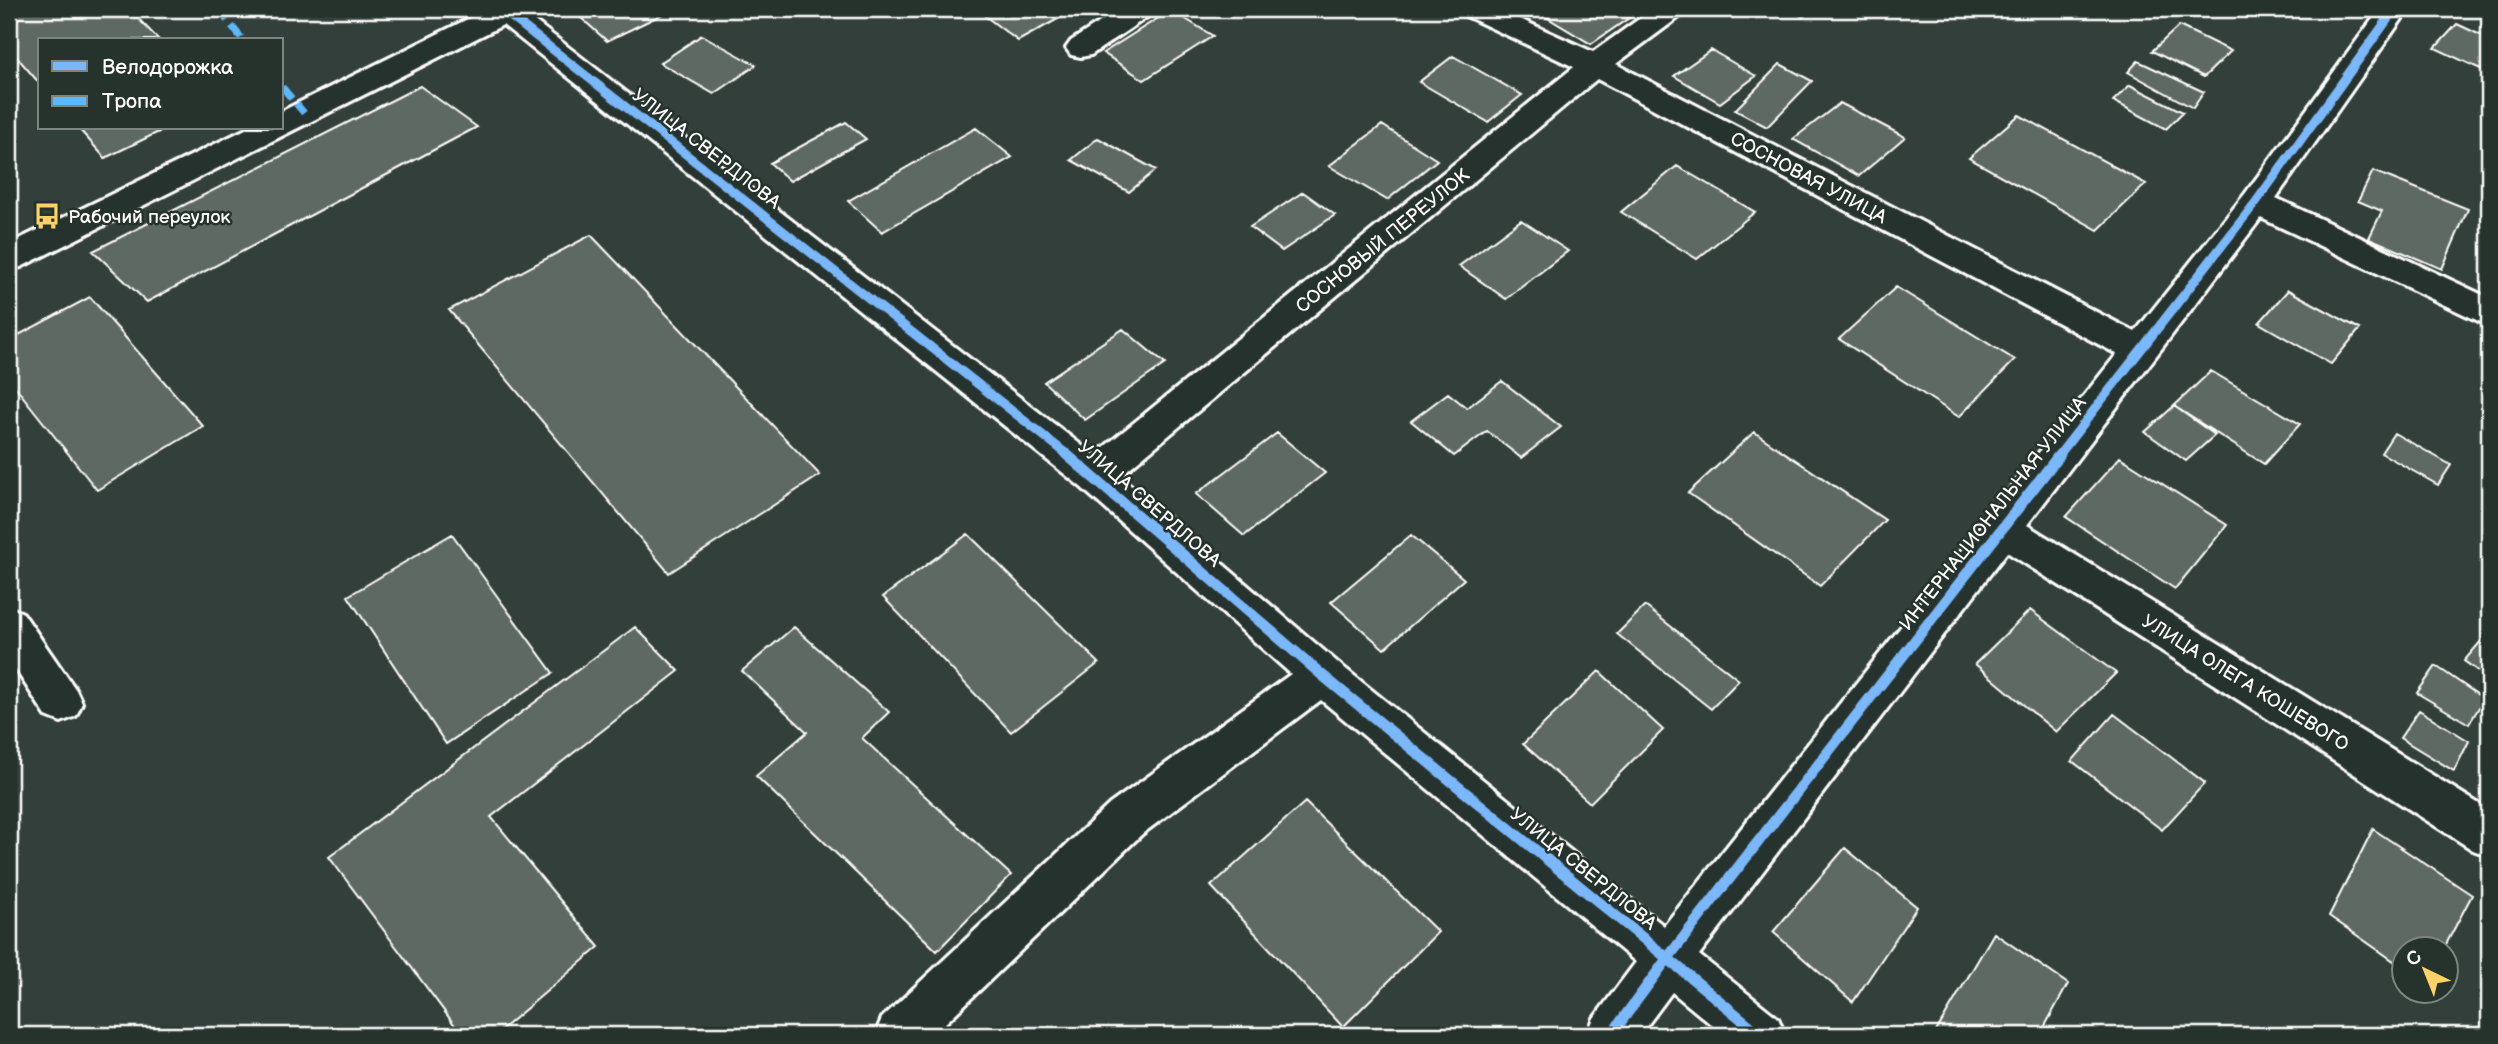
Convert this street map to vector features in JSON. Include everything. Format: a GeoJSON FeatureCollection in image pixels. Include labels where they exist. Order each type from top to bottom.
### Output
{"type":"FeatureCollection","features":[{"type":"Feature","properties":{"kind":"street"},"geometry":{"type":"LineString","coordinates":[[1081,48],[1140,9]]}},
{"type":"Feature","properties":{"kind":"street","name":"СОСНОВАЯ УЛИЦА"},"geometry":{"type":"LineString","coordinates":[[1474,9],[1595,65],[2140,350]]}},
{"type":"Feature","properties":{"kind":"street","name":"СОСНОВЫЙ ПЕРЕУЛОК"},"geometry":{"type":"LineString","coordinates":[[1094,476],[1595,65],[1672,9]]}},
{"type":"Feature","properties":{"kind":"street","name":"ИНТЕРНАЦИОНАЛЬНАЯ УЛИЦА"},"geometry":{"type":"LineString","coordinates":[[1611,1035],[2256,202],[2395,9]]}},
{"type":"Feature","properties":{"kind":"street"},"geometry":{"type":"LineString","coordinates":[[284,123],[508,10]]}},
{"type":"Feature","properties":{"kind":"street","name":"УЛИЦА СВЕРДЛОВА"},"geometry":{"type":"LineString","coordinates":[[508,10],[1094,476],[1322,675],[1761,1035]]}},
{"type":"Feature","properties":{"kind":"street"},"geometry":{"type":"LineString","coordinates":[[9,258],[270,130]]}},
{"type":"Feature","properties":{"kind":"street"},"geometry":{"type":"LineString","coordinates":[[2256,202],[2489,313]]}},
{"type":"Feature","properties":{"kind":"street","name":"УЛИЦА ОЛЕГА КОШЕВОГО"},"geometry":{"type":"LineString","coordinates":[[2002,529],[2489,835]]}},
{"type":"Feature","properties":{"kind":"street"},"geometry":{"type":"LineString","coordinates":[[9,625],[61,703]]}},
{"type":"Feature","properties":{"kind":"street"},"geometry":{"type":"LineString","coordinates":[[899,1035],[1126,819],[1322,675]]}},
{"type":"Feature","properties":{"kind":"building"},"geometry":{"type":"Polygon","coordinates":[[[129,9],[157,38],[38,38],[38,82],[9,48],[9,11],[129,9]]]}},
{"type":"Feature","properties":{"kind":"building"},"geometry":{"type":"Polygon","coordinates":[[[571,9],[673,9],[607,41],[571,9]]]}},
{"type":"Feature","properties":{"kind":"building"},"geometry":{"type":"Polygon","coordinates":[[[999,9],[1076,9],[1018,41],[985,16],[999,9]]]}},
{"type":"Feature","properties":{"kind":"building"},"geometry":{"type":"Polygon","coordinates":[[[1533,9],[1642,9],[1591,44],[1533,9]]]}},
{"type":"Feature","properties":{"kind":"building"},"geometry":{"type":"Polygon","coordinates":[[[1788,9],[1814,9],[1803,17],[1788,9]]]}},
{"type":"Feature","properties":{"kind":"building"},"geometry":{"type":"Polygon","coordinates":[[[1171,10],[1213,36],[1144,80],[1103,53],[1171,10]]]}},
{"type":"Feature","properties":{"kind":"building"},"geometry":{"type":"Polygon","coordinates":[[[2457,24],[2489,39],[2489,73],[2435,48],[2457,24]]]}},
{"type":"Feature","properties":{"kind":"building"},"geometry":{"type":"Polygon","coordinates":[[[2179,26],[2231,51],[2204,77],[2152,51],[2179,26]]]}},
{"type":"Feature","properties":{"kind":"building"},"geometry":{"type":"Polygon","coordinates":[[[702,35],[756,65],[714,94],[660,63],[702,35]]]}},
{"type":"Feature","properties":{"kind":"building"},"geometry":{"type":"Polygon","coordinates":[[[1711,50],[1756,76],[1720,103],[1674,76],[1711,50]]]}},
{"type":"Feature","properties":{"kind":"building"},"geometry":{"type":"Polygon","coordinates":[[[1453,56],[1522,95],[1488,122],[1419,82],[1453,56]]]}},
{"type":"Feature","properties":{"kind":"building"},"geometry":{"type":"Polygon","coordinates":[[[2138,61],[2204,92],[2193,108],[2128,72],[2138,61]]]}},
{"type":"Feature","properties":{"kind":"building"},"geometry":{"type":"Polygon","coordinates":[[[1780,64],[1812,81],[1767,127],[1735,110],[1780,64]]]}},
{"type":"Feature","properties":{"kind":"building"},"geometry":{"type":"Polygon","coordinates":[[[2130,85],[2183,112],[2166,129],[2113,101],[2130,85]]]}},
{"type":"Feature","properties":{"kind":"building"},"geometry":{"type":"Polygon","coordinates":[[[420,86],[477,127],[147,302],[93,251],[420,86]]]}},
{"type":"Feature","properties":{"kind":"building"},"geometry":{"type":"Polygon","coordinates":[[[1840,103],[1905,137],[1859,176],[1793,139],[1840,103]]]}},
{"type":"Feature","properties":{"kind":"building"},"geometry":{"type":"Polygon","coordinates":[[[2019,115],[2146,184],[2098,230],[1969,158],[2019,115]]]}},
{"type":"Feature","properties":{"kind":"building"},"geometry":{"type":"Polygon","coordinates":[[[846,122],[866,139],[790,181],[770,163],[846,122]]]}},
{"type":"Feature","properties":{"kind":"building"},"geometry":{"type":"Polygon","coordinates":[[[1382,125],[1437,160],[1387,200],[1329,166],[1382,125]]]}},
{"type":"Feature","properties":{"kind":"building"},"geometry":{"type":"Polygon","coordinates":[[[976,128],[1012,157],[882,232],[848,201],[976,128]]]}},
{"type":"Feature","properties":{"kind":"building"},"geometry":{"type":"Polygon","coordinates":[[[80,130],[163,130],[105,158],[80,130]]]}},
{"type":"Feature","properties":{"kind":"building"},"geometry":{"type":"Polygon","coordinates":[[[1098,138],[1156,170],[1129,192],[1071,160],[1098,138]]]}},
{"type":"Feature","properties":{"kind":"building"},"geometry":{"type":"Polygon","coordinates":[[[1677,166],[1755,212],[1697,259],[1621,212],[1677,166]]]}},
{"type":"Feature","properties":{"kind":"building"},"geometry":{"type":"Polygon","coordinates":[[[2373,171],[2468,209],[2442,269],[2369,238],[2382,211],[2358,201],[2373,171]]]}},
{"type":"Feature","properties":{"kind":"building"},"geometry":{"type":"Polygon","coordinates":[[[1303,192],[1335,215],[1282,251],[1250,227],[1303,192]]]}},
{"type":"Feature","properties":{"kind":"building"},"geometry":{"type":"Polygon","coordinates":[[[1521,220],[1568,251],[1506,299],[1459,266],[1521,220]]]}},
{"type":"Feature","properties":{"kind":"building"},"geometry":{"type":"Polygon","coordinates":[[[591,235],[820,475],[669,573],[449,310],[591,235]]]}},
{"type":"Feature","properties":{"kind":"building"},"geometry":{"type":"Polygon","coordinates":[[[1896,287],[2015,360],[1959,417],[1839,339],[1896,287]]]}},
{"type":"Feature","properties":{"kind":"building"},"geometry":{"type":"Polygon","coordinates":[[[2288,290],[2360,329],[2331,364],[2259,323],[2288,290]]]}},
{"type":"Feature","properties":{"kind":"building"},"geometry":{"type":"Polygon","coordinates":[[[90,297],[203,426],[97,490],[9,379],[9,340],[90,297]]]}},
{"type":"Feature","properties":{"kind":"building"},"geometry":{"type":"Polygon","coordinates":[[[1123,329],[1165,364],[1085,420],[1044,382],[1123,329]]]}},
{"type":"Feature","properties":{"kind":"building"},"geometry":{"type":"Polygon","coordinates":[[[2211,371],[2300,424],[2264,464],[2174,406],[2211,371]]]}},
{"type":"Feature","properties":{"kind":"building"},"geometry":{"type":"Polygon","coordinates":[[[1502,381],[1561,427],[1521,458],[1487,431],[1454,456],[1411,421],[1448,393],[1467,408],[1502,381]]]}},
{"type":"Feature","properties":{"kind":"building"},"geometry":{"type":"Polygon","coordinates":[[[2174,406],[2215,435],[2186,461],[2145,432],[2174,406]]]}},
{"type":"Feature","properties":{"kind":"building"},"geometry":{"type":"Polygon","coordinates":[[[1754,432],[1885,520],[1820,586],[1688,493],[1754,432]]]}},
{"type":"Feature","properties":{"kind":"building"},"geometry":{"type":"Polygon","coordinates":[[[1277,433],[1325,473],[1244,536],[1196,494],[1277,433]]]}},
{"type":"Feature","properties":{"kind":"building"},"geometry":{"type":"Polygon","coordinates":[[[2394,433],[2451,465],[2438,485],[2381,453],[2394,433]]]}},
{"type":"Feature","properties":{"kind":"building"},"geometry":{"type":"Polygon","coordinates":[[[2120,457],[2227,525],[2175,589],[2066,517],[2120,457]]]}},
{"type":"Feature","properties":{"kind":"building"},"geometry":{"type":"Polygon","coordinates":[[[452,534],[553,673],[446,744],[348,596],[452,534]]]}},
{"type":"Feature","properties":{"kind":"building"},"geometry":{"type":"Polygon","coordinates":[[[968,534],[1099,663],[1011,732],[883,597],[968,534]]]}},
{"type":"Feature","properties":{"kind":"building"},"geometry":{"type":"Polygon","coordinates":[[[1411,535],[1464,579],[1384,649],[1331,602],[1411,535]]]}},
{"type":"Feature","properties":{"kind":"building"},"geometry":{"type":"Polygon","coordinates":[[[1645,606],[1739,680],[1711,709],[1617,634],[1645,606]]]}},
{"type":"Feature","properties":{"kind":"building"},"geometry":{"type":"Polygon","coordinates":[[[2030,610],[2116,673],[2056,732],[1975,664],[2030,610]]]}},
{"type":"Feature","properties":{"kind":"building"},"geometry":{"type":"Polygon","coordinates":[[[635,627],[679,671],[491,817],[599,947],[495,1035],[462,1035],[329,857],[635,627]]]}},
{"type":"Feature","properties":{"kind":"building"},"geometry":{"type":"Polygon","coordinates":[[[794,627],[889,712],[862,738],[1011,875],[937,951],[756,776],[807,732],[742,671],[794,627]]]}},
{"type":"Feature","properties":{"kind":"building"},"geometry":{"type":"Polygon","coordinates":[[[2489,634],[2489,679],[2464,661],[2489,634]]]}},
{"type":"Feature","properties":{"kind":"building"},"geometry":{"type":"Polygon","coordinates":[[[2436,666],[2484,699],[2469,724],[2417,693],[2436,666]]]}},
{"type":"Feature","properties":{"kind":"building"},"geometry":{"type":"Polygon","coordinates":[[[1599,671],[1663,730],[1590,803],[1523,744],[1599,671]]]}},
{"type":"Feature","properties":{"kind":"building"},"geometry":{"type":"Polygon","coordinates":[[[2419,710],[2469,741],[2454,771],[2400,738],[2419,710]]]}},
{"type":"Feature","properties":{"kind":"building"},"geometry":{"type":"Polygon","coordinates":[[[2114,714],[2205,783],[2162,830],[2072,761],[2114,714]]]}},
{"type":"Feature","properties":{"kind":"building"},"geometry":{"type":"Polygon","coordinates":[[[1305,802],[1438,932],[1343,1027],[1211,886],[1305,802]]]}},
{"type":"Feature","properties":{"kind":"building"},"geometry":{"type":"Polygon","coordinates":[[[2373,829],[2472,895],[2450,936],[2390,936],[2390,958],[2329,916],[2373,829]]]}},
{"type":"Feature","properties":{"kind":"building"},"geometry":{"type":"Polygon","coordinates":[[[1845,848],[1917,907],[1853,1002],[1773,932],[1845,848]]]}},
{"type":"Feature","properties":{"kind":"building"},"geometry":{"type":"Polygon","coordinates":[[[1994,933],[2068,984],[2040,1035],[1934,1035],[1994,933]]]}},
{"type":"Feature","properties":{"kind":"marked path"},"geometry":{"type":"LineString","coordinates":[[218,9],[241,38]]}},
{"type":"Feature","properties":{"kind":"marked path"},"geometry":{"type":"LineString","coordinates":[[284,89],[304,113]]}},
{"type":"Feature","properties":{"kind":"cycle path"},"geometry":{"type":"LineString","coordinates":[[1611,1035],[1667,959],[2256,202],[2395,9]]}},
{"type":"Feature","properties":{"kind":"cycle path"},"geometry":{"type":"LineString","coordinates":[[505,12],[1094,476],[1322,675],[1761,1035]]}},
{"type":"Feature","properties":{"kind":"place","name":"Рабочий переулок"},"geometry":{"type":"Point","coordinates":[47,216]}}]}
